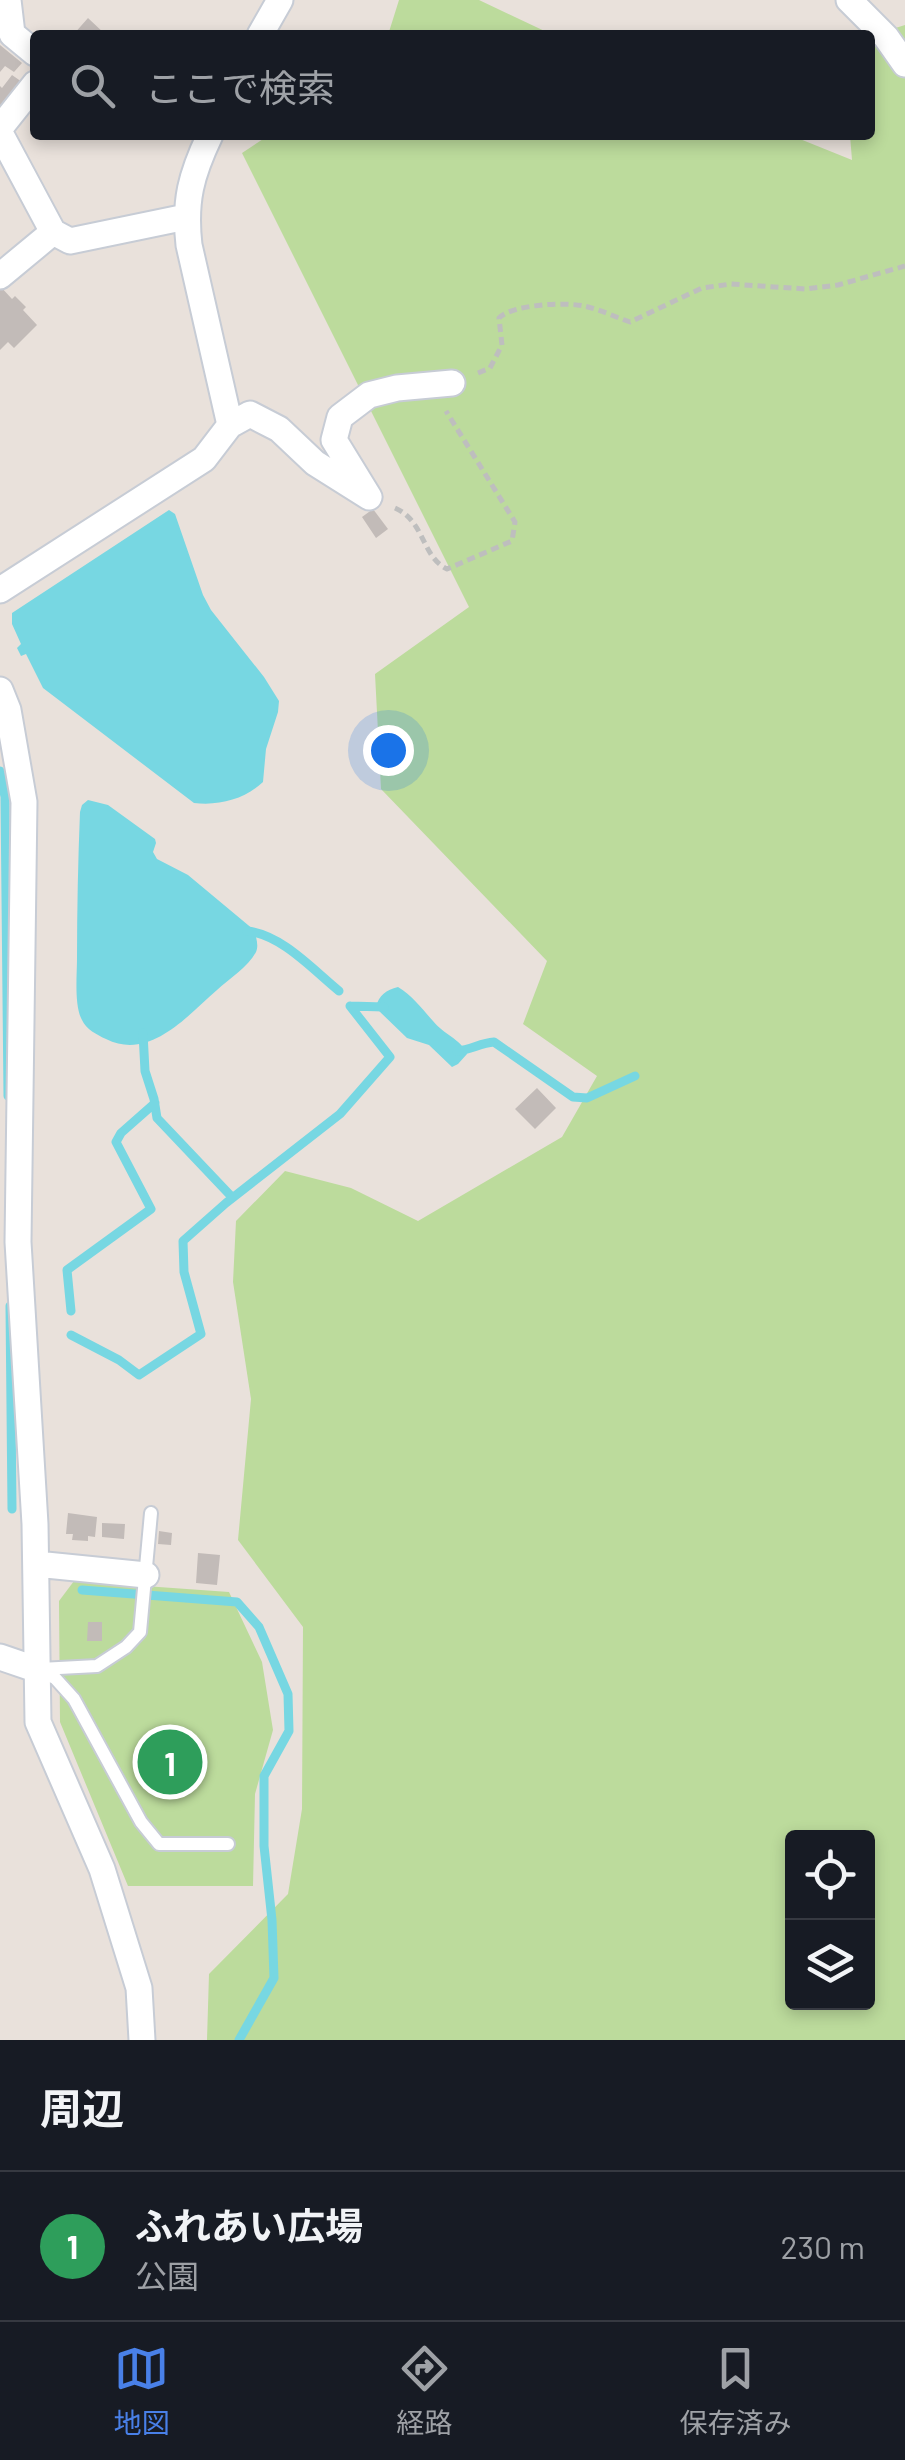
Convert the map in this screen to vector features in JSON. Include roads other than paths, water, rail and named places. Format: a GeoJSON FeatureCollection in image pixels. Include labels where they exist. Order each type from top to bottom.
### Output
{"type":"FeatureCollection","features":[{"type":"Feature","properties":{"kind":"street"},"geometry":{"type":"LineString","coordinates":[[8,0],[12,34],[30,49]]}},
{"type":"Feature","properties":{"kind":"street"},"geometry":{"type":"LineString","coordinates":[[263,30],[280,0]]}},
{"type":"Feature","properties":{"kind":"street"},"geometry":{"type":"LineString","coordinates":[[849,0],[886,37],[905,64]]}},
{"type":"Feature","properties":{"kind":"street"},"geometry":{"type":"LineString","coordinates":[[30,91],[0,130],[54,232],[70,241],[186,217]]}},
{"type":"Feature","properties":{"kind":"street"},"geometry":{"type":"LineString","coordinates":[[208,140],[194,169],[186,217],[230,425]]}},
{"type":"Feature","properties":{"kind":"street"},"geometry":{"type":"LineString","coordinates":[[0,276],[54,232]]}},
{"type":"Feature","properties":{"kind":"street"},"geometry":{"type":"LineString","coordinates":[[0,590],[204,458],[230,425],[250,414],[280,429],[315,463],[369,497],[334,440],[340,417],[370,395],[441,384]]}},
{"type":"Feature","properties":{"kind":"street"},"geometry":{"type":"LineString","coordinates":[[0,690],[8,710],[24,802],[18,1242],[36,1564],[38,1722],[102,1869],[139,1988],[142,2040]]}},
{"type":"Feature","properties":{"kind":"street"},"geometry":{"type":"LineString","coordinates":[[36,1564],[145,1580]]}},
{"type":"Feature","properties":{"kind":"street"},"geometry":{"type":"LineString","coordinates":[[0,1657],[38,1670]]}},
{"type":"Feature","properties":{"kind":"lane"},"geometry":{"type":"LineString","coordinates":[[38,1670],[97,1666],[126,1647],[140,1632],[152,1513]]}},
{"type":"Feature","properties":{"kind":"lane"},"geometry":{"type":"LineString","coordinates":[[38,1670],[56,1678],[74,1699],[141,1822],[159,1844],[228,1844]]}},
{"type":"Feature","properties":{"kind":"water"},"geometry":{"type":"Polygon","coordinates":[[[169,510],[175,514],[211,610],[279,701],[266,749],[263,782],[240,797],[223,802],[194,803],[43,688],[26,654],[21,656],[17,648],[21,644],[12,624],[12,613],[169,510]]]}},
{"type":"Feature","properties":{"kind":"water"},"geometry":{"type":"Polygon","coordinates":[[[88,800],[108,805],[155,839],[153,852],[157,859],[188,875],[254,930],[257,941],[256,952],[248,963],[193,1012],[167,1032],[138,1044],[122,1044],[96,1034],[79,1014],[76,982],[80,812],[88,800]]]}},
{"type":"Feature","properties":{"kind":"water"},"geometry":{"type":"Polygon","coordinates":[[[398,987],[464,1049],[467,1054],[458,1064],[452,1067],[429,1045],[407,1038],[378,1010],[381,996],[398,987]]]}},
{"type":"Feature","properties":{"kind":"waterway"},"geometry":{"type":"LineString","coordinates":[[0,771],[5,797],[8,1096]]}},
{"type":"Feature","properties":{"kind":"waterway"},"geometry":{"type":"LineString","coordinates":[[247,931],[284,946],[339,991]]}},
{"type":"Feature","properties":{"kind":"waterway"},"geometry":{"type":"LineString","coordinates":[[350,1006],[384,1007]]}},
{"type":"Feature","properties":{"kind":"waterway"},"geometry":{"type":"LineString","coordinates":[[71,1335],[139,1375],[201,1334],[184,1272],[183,1241],[340,1114],[390,1057],[350,1006]]}},
{"type":"Feature","properties":{"kind":"waterway"},"geometry":{"type":"LineString","coordinates":[[143,1033],[145,1071],[157,1118],[230,1195]]}},
{"type":"Feature","properties":{"kind":"waterway"},"geometry":{"type":"LineString","coordinates":[[457,1051],[494,1042],[573,1097],[587,1098],[635,1076]]}},
{"type":"Feature","properties":{"kind":"waterway"},"geometry":{"type":"LineString","coordinates":[[71,1311],[67,1270],[151,1209],[116,1142],[155,1103]]}},
{"type":"Feature","properties":{"kind":"waterway"},"geometry":{"type":"LineString","coordinates":[[10,1306],[12,1509]]}},
{"type":"Feature","properties":{"kind":"waterway"},"geometry":{"type":"LineString","coordinates":[[82,1590],[237,1602],[259,1627],[288,1694],[289,1731],[264,1776],[264,1846],[274,1978],[239,2040]]}},
{"type":"Feature","properties":{"kind":"place","name":"ふれあい広場"},"geometry":{"type":"Point","coordinates":[170,1762]}}]}
